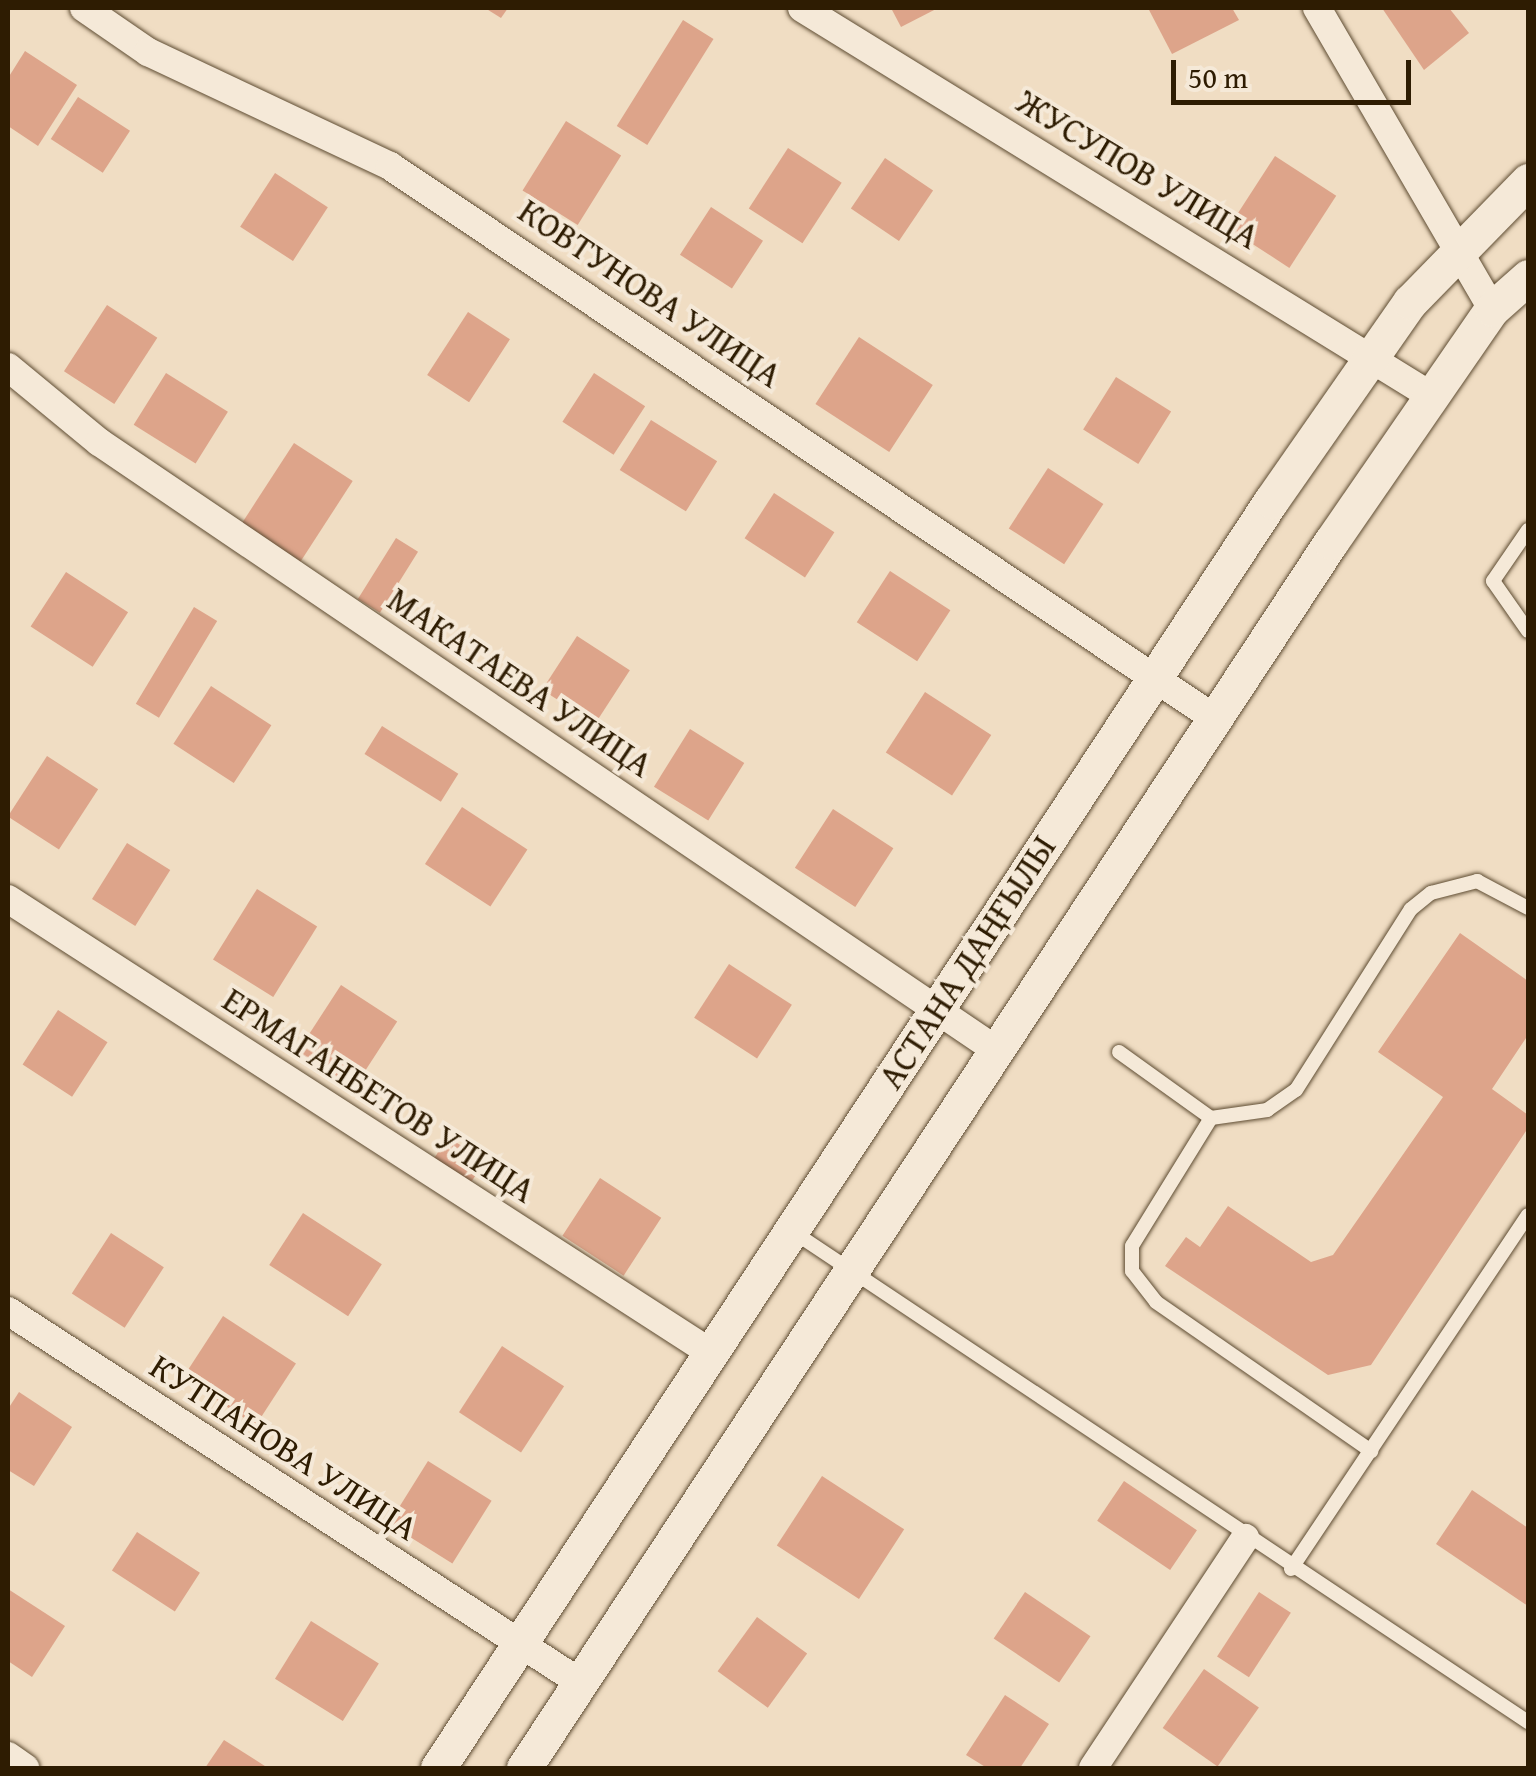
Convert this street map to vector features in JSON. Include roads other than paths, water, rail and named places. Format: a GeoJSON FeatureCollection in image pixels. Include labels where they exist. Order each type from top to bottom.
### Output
{"type":"FeatureCollection","features":[{"type":"Feature","properties":{"kind":"street","name":"КОВТУНОВА УЛИЦА"},"geometry":{"type":"LineString","coordinates":[[84,8],[148,52],[390,166],[1156,674],[1217,720]]}},
{"type":"Feature","properties":{"kind":"street","name":"ЖУСУПОВ УЛИЦА"},"geometry":{"type":"LineString","coordinates":[[802,8],[1434,397]]}},
{"type":"Feature","properties":{"kind":"street"},"geometry":{"type":"LineString","coordinates":[[1317,8],[1492,309]]}},
{"type":"Feature","properties":{"kind":"street","name":"АСТАНА ДАҢҒЫЛЫ"},"geometry":{"type":"LineString","coordinates":[[438,1768],[1156,674],[1371,356],[1456,248],[1528,180]]}},
{"type":"Feature","properties":{"kind":"street","name":"АСТАНА ДАҢҒЫЛЫ"},"geometry":{"type":"LineString","coordinates":[[524,1768],[996,1050],[1492,309],[1528,277]]}},
{"type":"Feature","properties":{"kind":"street","name":"МАКАТАЕВА УЛИЦА"},"geometry":{"type":"LineString","coordinates":[[8,367],[99,442],[996,1050]]}},
{"type":"Feature","properties":{"kind":"street","name":"ЕРМАГАНБЕТОВ УЛИЦА"},"geometry":{"type":"LineString","coordinates":[[8,899],[710,1353]]}},
{"type":"Feature","properties":{"kind":"street","name":"КУТПАНОВА УЛИЦА"},"geometry":{"type":"LineString","coordinates":[[8,1311],[578,1681]]}},
{"type":"Feature","properties":{"kind":"street"},"geometry":{"type":"LineString","coordinates":[[1093,1768],[1245,1538]]}},
{"type":"Feature","properties":{"kind":"street"},"geometry":{"type":"LineString","coordinates":[[8,1756],[25,1768]]}},
{"type":"Feature","properties":{"kind":"lane"},"geometry":{"type":"LineString","coordinates":[[1528,530],[1492,580],[1528,630]]}},
{"type":"Feature","properties":{"kind":"lane"},"geometry":{"type":"LineString","coordinates":[[1118,1052],[1211,1118],[1240,1120],[1296,1090],[1411,909],[1431,892],[1477,882],[1528,908]]}},
{"type":"Feature","properties":{"kind":"lane"},"geometry":{"type":"LineString","coordinates":[[1211,1118],[1132,1246],[1132,1271],[1156,1302],[1370,1450]]}},
{"type":"Feature","properties":{"kind":"lane"},"geometry":{"type":"LineString","coordinates":[[1291,1569],[1528,1215]]}},
{"type":"Feature","properties":{"kind":"lane"},"geometry":{"type":"LineString","coordinates":[[791,1230],[1291,1569],[1528,1722]]}}]}
